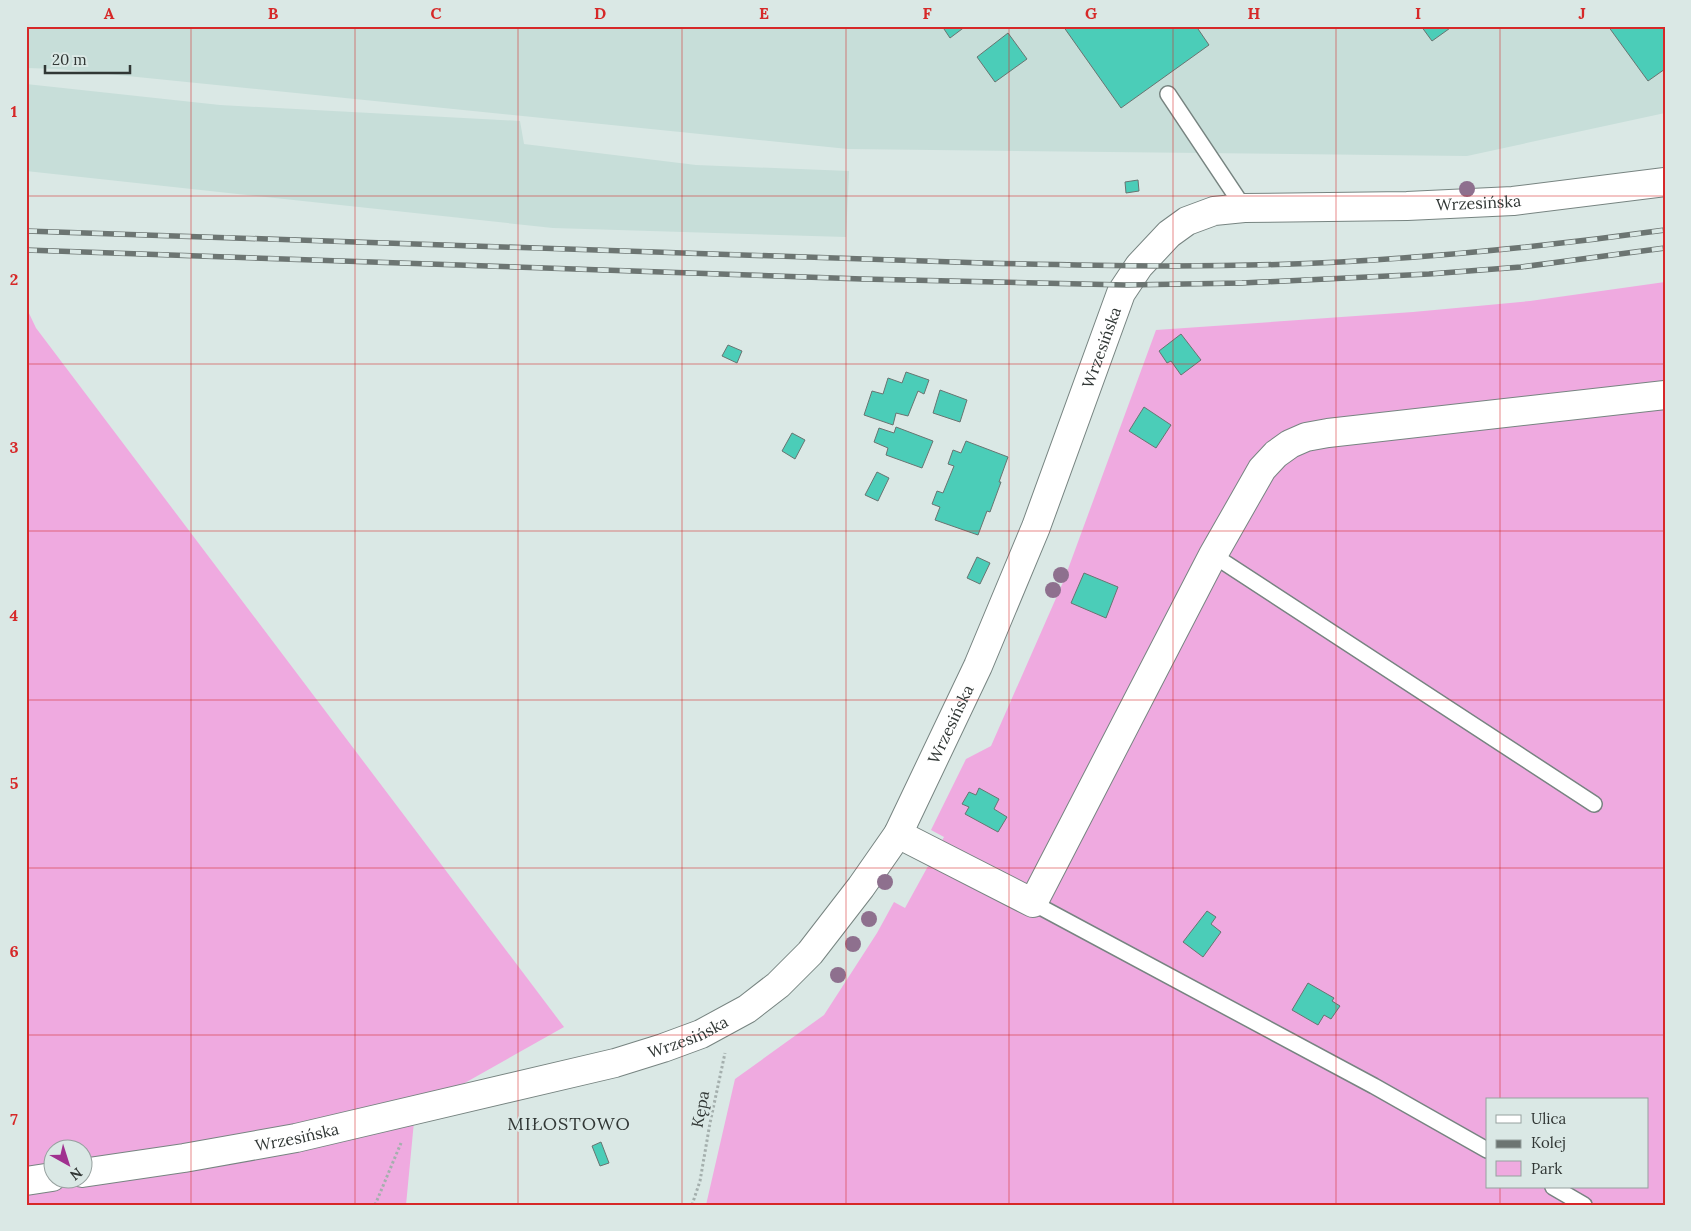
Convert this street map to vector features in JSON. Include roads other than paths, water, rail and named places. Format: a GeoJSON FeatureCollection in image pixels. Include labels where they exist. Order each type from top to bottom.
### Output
{"type":"FeatureCollection","features":[{"type":"Feature","properties":{"kind":"street","name":"Wrzesińska"},"geometry":{"type":"LineString","coordinates":[[92,1172],[184,1158],[296,1138],[615,1062],[663,1048],[700,1034],[748,1009],[778,985],[810,953],[861,887],[898,834],[978,666],[1036,527],[1121,293],[1139,266],[1169,234],[1187,221],[1214,211],[1244,208],[1407,206],[1513,201],[1665,182]]}},
{"type":"Feature","properties":{"kind":"street"},"geometry":{"type":"LineString","coordinates":[[898,834],[1033,903],[1213,555],[1262,469],[1276,454],[1290,444],[1306,437],[1328,433],[1665,395]]}},
{"type":"Feature","properties":{"kind":"street"},"geometry":{"type":"LineString","coordinates":[[26,1181],[42,1179]]}},
{"type":"Feature","properties":{"kind":"lane"},"geometry":{"type":"LineString","coordinates":[[1168,94],[1244,208]]}},
{"type":"Feature","properties":{"kind":"lane"},"geometry":{"type":"LineString","coordinates":[[1213,555],[1594,804]]}},
{"type":"Feature","properties":{"kind":"lane"},"geometry":{"type":"LineString","coordinates":[[1033,903],[1374,1086],[1486,1149]]}},
{"type":"Feature","properties":{"kind":"lane"},"geometry":{"type":"LineString","coordinates":[[1555,1188],[1584,1205]]}},
{"type":"Feature","properties":{"kind":"railway"},"geometry":{"type":"LineString","coordinates":[[26,231],[984,263],[1162,266],[1296,264],[1381,260],[1503,249],[1665,230]]}},
{"type":"Feature","properties":{"kind":"railway"},"geometry":{"type":"LineString","coordinates":[[26,250],[862,279],[1126,285],[1242,283],[1429,274],[1521,267],[1665,248]]}},
{"type":"Feature","properties":{"kind":"district","name":"MIŁOSTOWO"},"geometry":{"type":"Point","coordinates":[569,1123]}}]}
